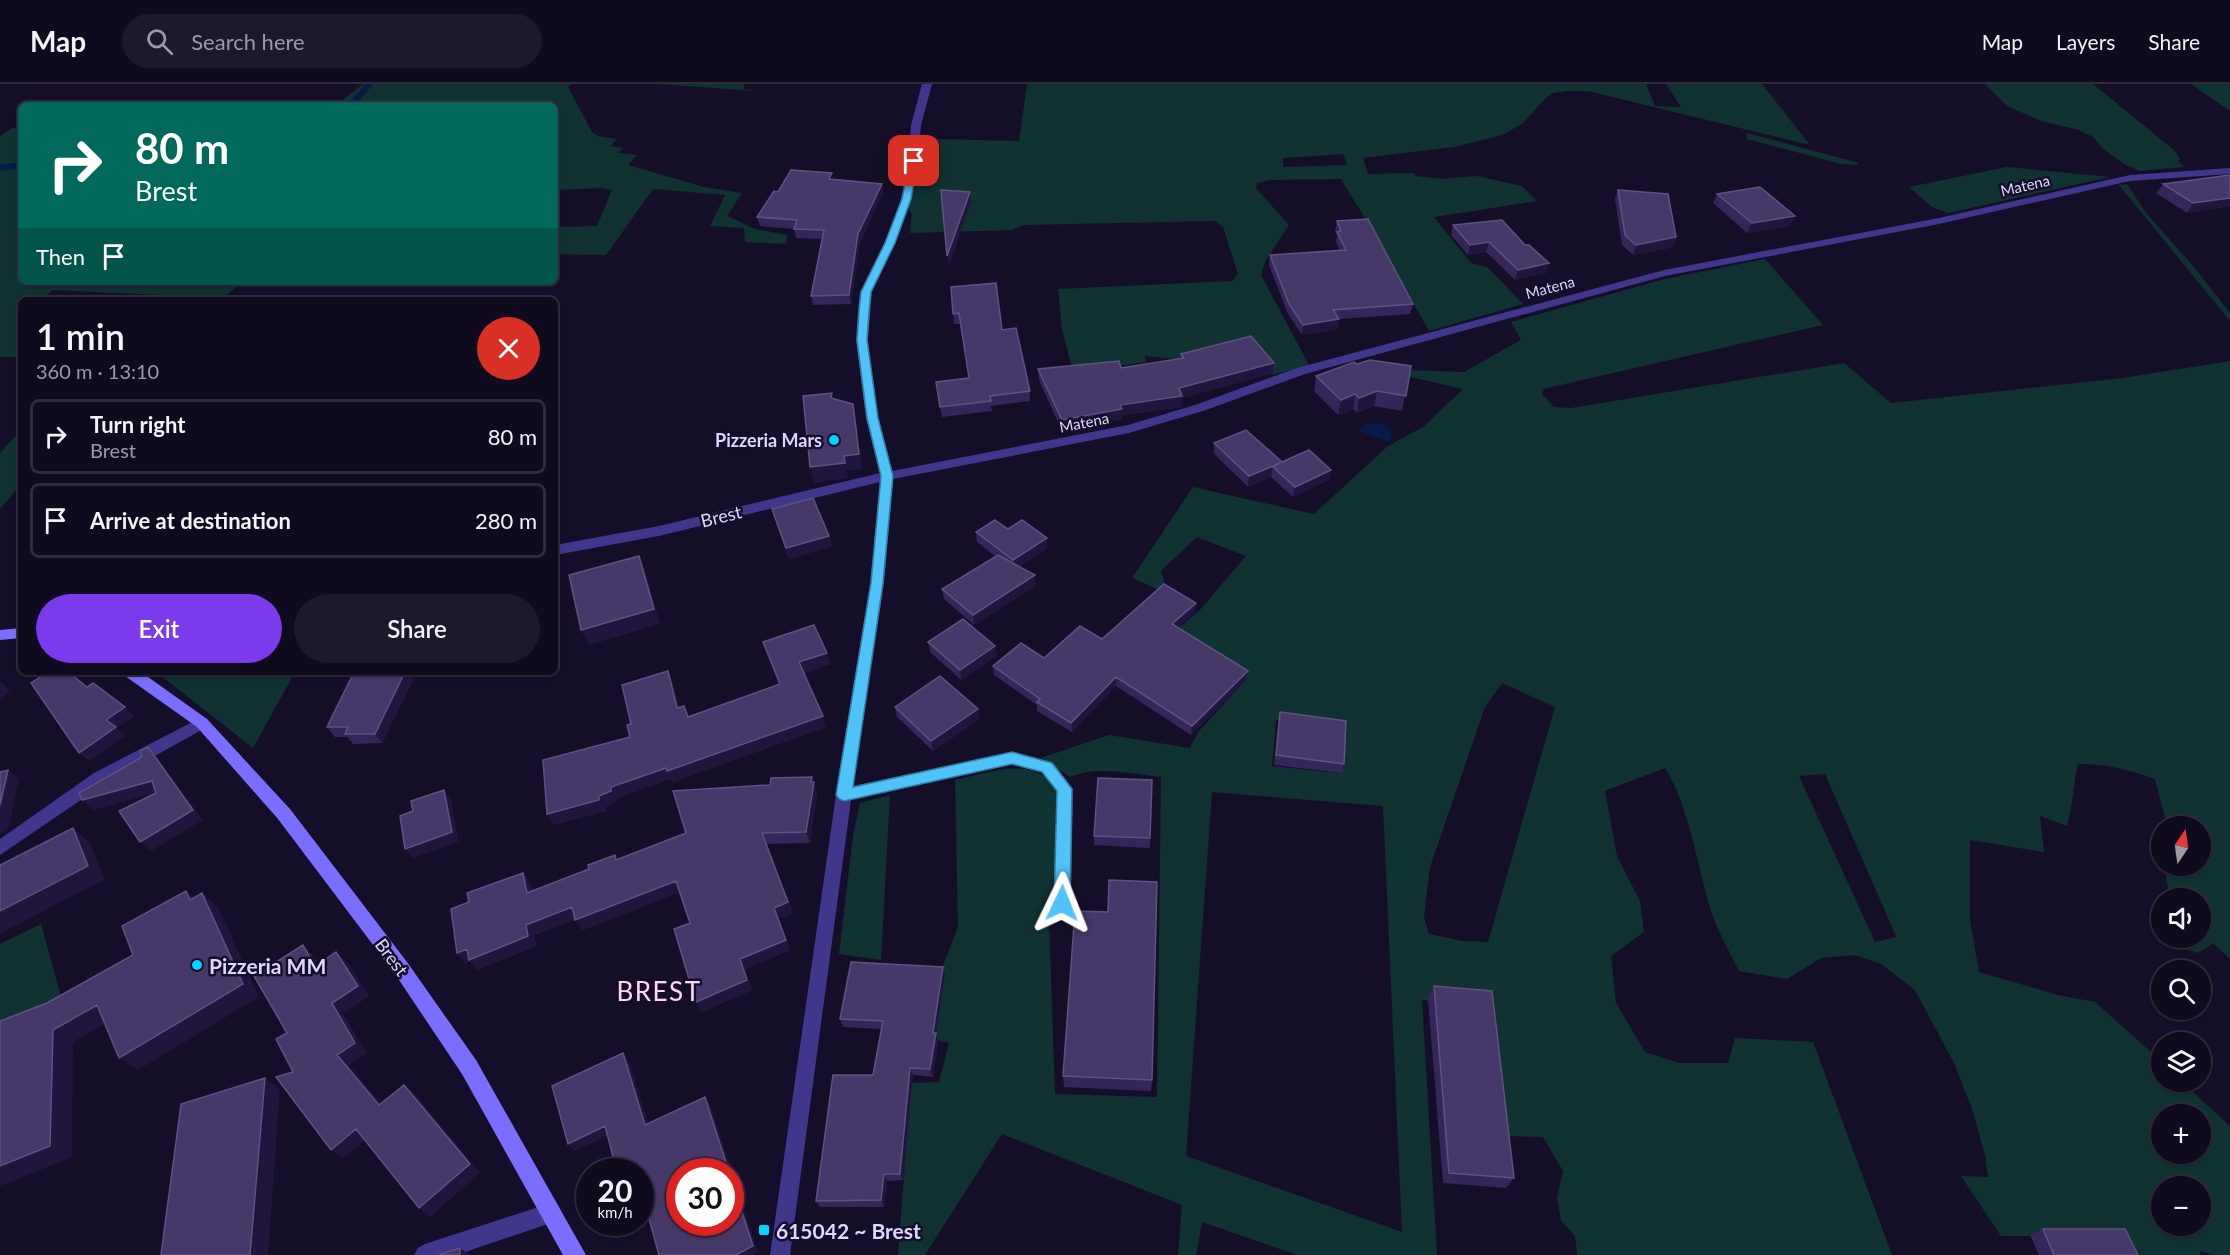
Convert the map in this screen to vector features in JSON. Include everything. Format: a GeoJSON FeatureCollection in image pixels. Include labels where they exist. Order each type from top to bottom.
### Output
{"type":"FeatureCollection","features":[{"type":"Feature","properties":{"kind":"street"},"geometry":{"type":"LineString","coordinates":[[780,1255],[844,795],[877,583],[887,476],[872,418],[862,340],[866,292],[890,243],[906,199],[914,161],[916,125],[927,84]]}},
{"type":"Feature","properties":{"kind":"street","name":"Matena"},"geometry":{"type":"LineString","coordinates":[[887,476],[1130,429],[1199,408],[1301,371],[1664,273],[1940,221],[2130,178],[2230,171]]}},
{"type":"Feature","properties":{"kind":"street","name":"Brest"},"geometry":{"type":"LineString","coordinates":[[558,549],[659,531],[887,476]]}},
{"type":"Feature","properties":{"kind":"street"},"geometry":{"type":"LineString","coordinates":[[0,634],[18,633]]}},
{"type":"Feature","properties":{"kind":"street","name":"Brest"},"geometry":{"type":"LineString","coordinates":[[134,675],[202,723],[284,814],[401,968],[469,1067],[574,1255]]}},
{"type":"Feature","properties":{"kind":"street"},"geometry":{"type":"LineString","coordinates":[[0,848],[100,778],[202,723]]}},
{"type":"Feature","properties":{"kind":"street"},"geometry":{"type":"LineString","coordinates":[[844,795],[1012,758],[1047,767],[1065,789],[1062,903]]}},
{"type":"Feature","properties":{"kind":"street"},"geometry":{"type":"LineString","coordinates":[[425,1255],[551,1213]]}},
{"type":"Feature","properties":{"kind":"green space"},"geometry":{"type":"Polygon","coordinates":[[[363,84],[571,84],[568,87],[592,132],[598,136],[617,139],[610,146],[623,148],[618,153],[637,155],[628,165],[704,187],[742,193],[727,216],[755,229],[787,235],[786,244],[745,242],[744,228],[710,226],[725,195],[653,189],[606,255],[558,254],[558,227],[597,226],[612,190],[603,188],[558,190],[558,102],[340,102],[363,84]]]}},
{"type":"Feature","properties":{"kind":"green space"},"geometry":{"type":"Polygon","coordinates":[[[657,84],[744,84],[744,89],[756,91],[657,84]]]}},
{"type":"Feature","properties":{"kind":"green space"},"geometry":{"type":"Polygon","coordinates":[[[1027,84],[1646,84],[1655,106],[1681,107],[1666,84],[1762,84],[1810,145],[1588,91],[1567,91],[1553,93],[1547,97],[1522,124],[1502,135],[1454,147],[1363,158],[1368,174],[1414,173],[1415,176],[1442,179],[1477,176],[1522,186],[1537,201],[1434,217],[1471,263],[1487,267],[1523,304],[1429,331],[1341,179],[1270,180],[1257,183],[1256,188],[1289,225],[1265,262],[1261,275],[1309,365],[1273,375],[1250,345],[1187,360],[1145,356],[1146,362],[1073,372],[1062,329],[1058,289],[1232,281],[1238,274],[1223,227],[1215,221],[1023,225],[1012,230],[910,233],[912,214],[908,208],[918,175],[919,150],[923,142],[935,139],[1019,141],[1027,84]],[[1343,154],[1283,158],[1283,167],[1347,165],[1343,154]]]}},
{"type":"Feature","properties":{"kind":"green space"},"geometry":{"type":"Polygon","coordinates":[[[1985,84],[2093,84],[2174,150],[2180,159],[2178,162],[2185,167],[2140,171],[2124,164],[2102,148],[2093,137],[2079,130],[2041,121],[2007,106],[1985,84]]]}},
{"type":"Feature","properties":{"kind":"green space"},"geometry":{"type":"Polygon","coordinates":[[[2191,84],[2230,84],[2230,111],[2191,84]]]}},
{"type":"Feature","properties":{"kind":"green space"},"geometry":{"type":"Polygon","coordinates":[[[12,128],[18,128],[18,285],[238,285],[224,297],[53,290],[45,297],[18,297],[18,357],[0,357],[0,136],[12,128]]]}},
{"type":"Feature","properties":{"kind":"green space"},"geometry":{"type":"Polygon","coordinates":[[[1747,133],[1859,163],[1856,165],[1841,164],[1747,139],[1747,133]]]}},
{"type":"Feature","properties":{"kind":"green space"},"geometry":{"type":"Polygon","coordinates":[[[2007,167],[2110,177],[1948,213],[1932,207],[1909,187],[2007,167]]]}},
{"type":"Feature","properties":{"kind":"green space"},"geometry":{"type":"Polygon","coordinates":[[[2127,184],[2146,213],[2194,267],[2230,313],[2230,321],[2119,185],[2127,184]]]}},
{"type":"Feature","properties":{"kind":"green space"},"geometry":{"type":"Polygon","coordinates":[[[1765,259],[1823,325],[1543,389],[1542,394],[1554,407],[1571,408],[1844,363],[1891,403],[2123,378],[2230,361],[2230,959],[2213,943],[2211,944],[2211,888],[2168,888],[2166,879],[2166,876],[2211,876],[2211,816],[2164,816],[2155,779],[2107,766],[2078,764],[2067,826],[2040,816],[2044,852],[1970,840],[1970,919],[1979,972],[2058,995],[2095,1002],[2151,1052],[2151,1092],[2193,1092],[2206,1104],[2151,1104],[2151,1164],[2211,1164],[2211,1109],[2230,1126],[2230,1255],[2214,1255],[2200,1251],[2200,1255],[2124,1255],[2109,1236],[2001,1236],[1961,1176],[1988,1177],[1985,1155],[1973,1112],[1955,1065],[1915,990],[1881,964],[1855,955],[1821,958],[1787,979],[1739,971],[1713,916],[1686,817],[1673,782],[1665,768],[1605,791],[1617,856],[1640,901],[1644,932],[1611,956],[1616,1003],[1645,1052],[1679,1063],[1728,1063],[1735,1038],[1813,1042],[1892,1255],[1577,1255],[1575,1236],[1561,1221],[1557,1198],[1563,1171],[1543,1137],[1502,1136],[1484,1004],[1422,1000],[1437,1255],[1297,1255],[1202,1222],[1196,1255],[1178,1255],[1182,1205],[1002,1134],[925,1255],[898,1255],[911,1083],[939,1082],[949,1043],[934,1039],[942,968],[958,927],[955,780],[1000,770],[1030,770],[1042,775],[1053,785],[1061,800],[1049,920],[1055,1094],[1157,1097],[1161,777],[1103,771],[1081,773],[1070,777],[1041,758],[1109,735],[1190,748],[1198,732],[1244,682],[1175,631],[1200,610],[1246,556],[1197,537],[1161,571],[1168,594],[1132,578],[1193,487],[1314,514],[1388,446],[1423,427],[1463,389],[1402,375],[1409,370],[1464,372],[1521,340],[1511,322],[1665,279],[1765,259]],[[1502,683],[1485,707],[1430,867],[1424,917],[1429,934],[1462,941],[1488,942],[1555,707],[1502,683]],[[1276,720],[1272,766],[1339,773],[1347,731],[1276,720]],[[1825,774],[1799,776],[1875,942],[1896,937],[1825,774]],[[1212,792],[1186,1156],[1402,1232],[1383,806],[1212,792]]]}},
{"type":"Feature","properties":{"kind":"green space"},"geometry":{"type":"Polygon","coordinates":[[[18,433],[18,488],[0,509],[0,453],[18,433]]]}},
{"type":"Feature","properties":{"kind":"green space"},"geometry":{"type":"Polygon","coordinates":[[[160,675],[293,675],[253,748],[160,675]]]}},
{"type":"Feature","properties":{"kind":"green space"},"geometry":{"type":"Polygon","coordinates":[[[890,795],[881,960],[839,954],[853,836],[860,803],[890,795]]]}},
{"type":"Feature","properties":{"kind":"green space"},"geometry":{"type":"Polygon","coordinates":[[[41,924],[65,1011],[0,1034],[0,944],[41,924]]]}},
{"type":"Feature","properties":{"kind":"green space"},"geometry":{"type":"Polygon","coordinates":[[[2180,948],[2206,948],[2198,953],[2180,948]]]}},
{"type":"Feature","properties":{"kind":"water"},"geometry":{"type":"Polygon","coordinates":[[[1367,424],[1378,424],[1388,428],[1392,434],[1390,442],[1358,431],[1367,424]]]}},
{"type":"Feature","properties":{"kind":"building"},"geometry":{"type":"Polygon","coordinates":[[[791,170],[832,173],[829,179],[882,184],[858,234],[849,295],[811,296],[824,230],[794,229],[797,220],[757,217],[774,191],[778,192],[791,170]]]}},
{"type":"Feature","properties":{"kind":"building"},"geometry":{"type":"Polygon","coordinates":[[[2230,175],[2230,198],[2193,203],[2163,184],[2230,175]]]}},
{"type":"Feature","properties":{"kind":"building"},"geometry":{"type":"Polygon","coordinates":[[[1760,187],[1795,216],[1752,223],[1717,194],[1760,187]]]}},
{"type":"Feature","properties":{"kind":"building"},"geometry":{"type":"Polygon","coordinates":[[[941,190],[970,192],[947,256],[941,190]]]}},
{"type":"Feature","properties":{"kind":"building"},"geometry":{"type":"Polygon","coordinates":[[[1618,190],[1668,194],[1676,237],[1636,245],[1625,235],[1618,190]]]}},
{"type":"Feature","properties":{"kind":"building"},"geometry":{"type":"Polygon","coordinates":[[[1368,219],[1413,304],[1333,310],[1339,319],[1303,325],[1289,304],[1270,255],[1346,250],[1337,232],[1341,231],[1337,221],[1368,219]]]}},
{"type":"Feature","properties":{"kind":"building"},"geometry":{"type":"Polygon","coordinates":[[[1502,220],[1525,245],[1529,245],[1549,263],[1518,270],[1489,242],[1470,245],[1453,225],[1502,220]]]}},
{"type":"Feature","properties":{"kind":"building"},"geometry":{"type":"Polygon","coordinates":[[[996,283],[1002,330],[1016,328],[1030,391],[990,396],[991,401],[940,407],[936,382],[969,378],[959,313],[953,314],[951,287],[996,283]]]}},
{"type":"Feature","properties":{"kind":"building"},"geometry":{"type":"Polygon","coordinates":[[[1251,336],[1274,363],[1179,388],[1182,396],[1120,405],[1122,409],[1062,420],[1038,369],[1119,361],[1121,368],[1184,358],[1181,354],[1251,336]]]}},
{"type":"Feature","properties":{"kind":"building"},"geometry":{"type":"Polygon","coordinates":[[[1370,360],[1411,366],[1406,396],[1377,391],[1359,398],[1355,394],[1341,400],[1316,376],[1354,362],[1357,364],[1370,360]]]}},
{"type":"Feature","properties":{"kind":"building","name":"Pizzeria Mars"},"geometry":{"type":"Polygon","coordinates":[[[832,393],[831,398],[853,404],[859,454],[844,456],[845,463],[810,467],[803,396],[832,393]]]}},
{"type":"Feature","properties":{"kind":"building"},"geometry":{"type":"Polygon","coordinates":[[[1246,430],[1282,462],[1309,450],[1331,470],[1295,487],[1273,467],[1280,463],[1249,476],[1214,443],[1246,430]]]}},
{"type":"Feature","properties":{"kind":"building"},"geometry":{"type":"Polygon","coordinates":[[[813,498],[829,536],[786,548],[772,509],[813,498]]]}},
{"type":"Feature","properties":{"kind":"building"},"geometry":{"type":"Polygon","coordinates":[[[995,520],[1008,529],[1022,520],[1047,538],[1013,560],[976,532],[995,520]]]}},
{"type":"Feature","properties":{"kind":"building"},"geometry":{"type":"Polygon","coordinates":[[[998,555],[1035,575],[973,615],[942,589],[998,555]]]}},
{"type":"Feature","properties":{"kind":"building"},"geometry":{"type":"Polygon","coordinates":[[[639,556],[654,609],[581,630],[569,575],[639,556]]]}},
{"type":"Feature","properties":{"kind":"building"},"geometry":{"type":"Polygon","coordinates":[[[1164,584],[1196,603],[1172,624],[1248,671],[1192,726],[1116,677],[1071,723],[1037,702],[1040,699],[993,666],[1021,643],[1044,658],[1080,626],[1102,639],[1164,584]]]}},
{"type":"Feature","properties":{"kind":"building"},"geometry":{"type":"Polygon","coordinates":[[[963,619],[995,646],[960,670],[928,642],[963,619]]]}},
{"type":"Feature","properties":{"kind":"building"},"geometry":{"type":"Polygon","coordinates":[[[814,625],[827,653],[799,662],[823,716],[667,771],[666,768],[611,787],[611,791],[599,796],[599,800],[547,814],[543,760],[630,737],[627,725],[631,724],[622,685],[668,671],[677,708],[684,706],[688,717],[780,684],[763,642],[814,625]]]}},
{"type":"Feature","properties":{"kind":"building"},"geometry":{"type":"Polygon","coordinates":[[[43,675],[72,675],[87,687],[93,683],[125,707],[106,720],[116,727],[79,753],[31,683],[43,675]]]}},
{"type":"Feature","properties":{"kind":"building"},"geometry":{"type":"Polygon","coordinates":[[[353,675],[404,675],[375,734],[345,734],[348,727],[327,727],[353,675]]]}},
{"type":"Feature","properties":{"kind":"building"},"geometry":{"type":"Polygon","coordinates":[[[940,676],[978,709],[931,741],[895,707],[940,676]]]}},
{"type":"Feature","properties":{"kind":"building"},"geometry":{"type":"Polygon","coordinates":[[[1280,712],[1346,721],[1344,764],[1276,755],[1280,712]]]}},
{"type":"Feature","properties":{"kind":"building"},"geometry":{"type":"Polygon","coordinates":[[[148,747],[193,810],[140,842],[119,811],[156,793],[152,781],[82,800],[79,793],[142,757],[140,751],[148,747]]]}},
{"type":"Feature","properties":{"kind":"building"},"geometry":{"type":"Polygon","coordinates":[[[8,770],[0,805],[0,772],[8,770]]]}},
{"type":"Feature","properties":{"kind":"building"},"geometry":{"type":"Polygon","coordinates":[[[812,777],[811,782],[814,782],[806,832],[762,833],[788,902],[774,908],[786,940],[740,959],[747,980],[696,1002],[674,929],[690,923],[676,881],[575,920],[572,907],[526,925],[528,936],[469,960],[467,949],[457,953],[451,909],[469,902],[467,893],[523,873],[527,893],[589,869],[588,865],[615,855],[616,860],[686,833],[673,791],[770,785],[771,778],[812,777]]]}},
{"type":"Feature","properties":{"kind":"building"},"geometry":{"type":"Polygon","coordinates":[[[1098,778],[1152,780],[1150,838],[1094,836],[1098,778]]]}},
{"type":"Feature","properties":{"kind":"building"},"geometry":{"type":"Polygon","coordinates":[[[444,790],[452,832],[405,849],[400,816],[413,811],[411,801],[444,790]]]}},
{"type":"Feature","properties":{"kind":"building"},"geometry":{"type":"Polygon","coordinates":[[[73,828],[88,866],[0,911],[0,865],[73,828]]]}},
{"type":"Feature","properties":{"kind":"building"},"geometry":{"type":"Polygon","coordinates":[[[1109,880],[1157,882],[1152,1080],[1063,1076],[1075,911],[1108,912],[1109,880]]]}},
{"type":"Feature","properties":{"kind":"building"},"geometry":{"type":"Polygon","coordinates":[[[186,891],[190,900],[202,893],[243,984],[119,1058],[97,1005],[53,1030],[50,1146],[0,1166],[0,1021],[47,1003],[133,955],[122,926],[186,891]]]}},
{"type":"Feature","properties":{"kind":"building"},"geometry":{"type":"Polygon","coordinates":[[[303,945],[315,966],[336,952],[358,986],[332,1003],[355,1043],[337,1055],[379,1105],[404,1085],[470,1164],[419,1208],[356,1129],[331,1150],[276,1077],[293,1072],[276,1039],[287,1033],[254,976],[303,945]]]}},
{"type":"Feature","properties":{"kind":"building"},"geometry":{"type":"Polygon","coordinates":[[[851,962],[943,967],[933,1033],[936,1033],[930,1069],[910,1068],[900,1174],[884,1174],[881,1200],[816,1201],[833,1075],[873,1075],[883,1021],[840,1019],[851,962]]]}},
{"type":"Feature","properties":{"kind":"building"},"geometry":{"type":"Polygon","coordinates":[[[1434,986],[1492,991],[1514,1178],[1449,1173],[1434,986]]]}},
{"type":"Feature","properties":{"kind":"building"},"geometry":{"type":"Polygon","coordinates":[[[623,1053],[645,1125],[705,1097],[725,1158],[666,1158],[666,1236],[744,1236],[744,1218],[753,1246],[736,1255],[659,1255],[654,1236],[654,1158],[613,1158],[605,1126],[568,1144],[552,1086],[623,1053]]]}},
{"type":"Feature","properties":{"kind":"building"},"geometry":{"type":"Polygon","coordinates":[[[265,1078],[250,1255],[161,1255],[181,1104],[265,1078]]]}},
{"type":"Feature","properties":{"kind":"building"},"geometry":{"type":"Polygon","coordinates":[[[2043,1229],[2125,1229],[2138,1255],[2054,1255],[2043,1229]]]}},
{"type":"Feature","properties":{"kind":"building"},"geometry":{"type":"Polygon","coordinates":[[[460,1248],[460,1255],[438,1255],[460,1248]]]}},
{"type":"Feature","properties":{"kind":"waterway"},"geometry":{"type":"LineString","coordinates":[[354,102],[369,84]]}},
{"type":"Feature","properties":{"kind":"waterway"},"geometry":{"type":"LineString","coordinates":[[0,168],[18,165]]}},
{"type":"Feature","properties":{"kind":"place","name":"Pizzeria Mars"},"geometry":{"type":"Point","coordinates":[834,440]}},
{"type":"Feature","properties":{"kind":"place","name":"Pizzeria MM"},"geometry":{"type":"Point","coordinates":[197,965]}},
{"type":"Feature","properties":{"kind":"place","name":"615042 ~ Brest"},"geometry":{"type":"Point","coordinates":[764,1230]}},
{"type":"Feature","properties":{"kind":"district","name":"BREST"},"geometry":{"type":"Point","coordinates":[659,991]}},
{"type":"Feature","properties":{"kind":"route"},"geometry":{"type":"LineString","coordinates":[[914,161],[906,199],[890,243],[866,292],[862,340],[872,418],[887,476],[877,583],[844,795],[1012,758],[1047,767],[1065,789],[1062,903]]}}]}
